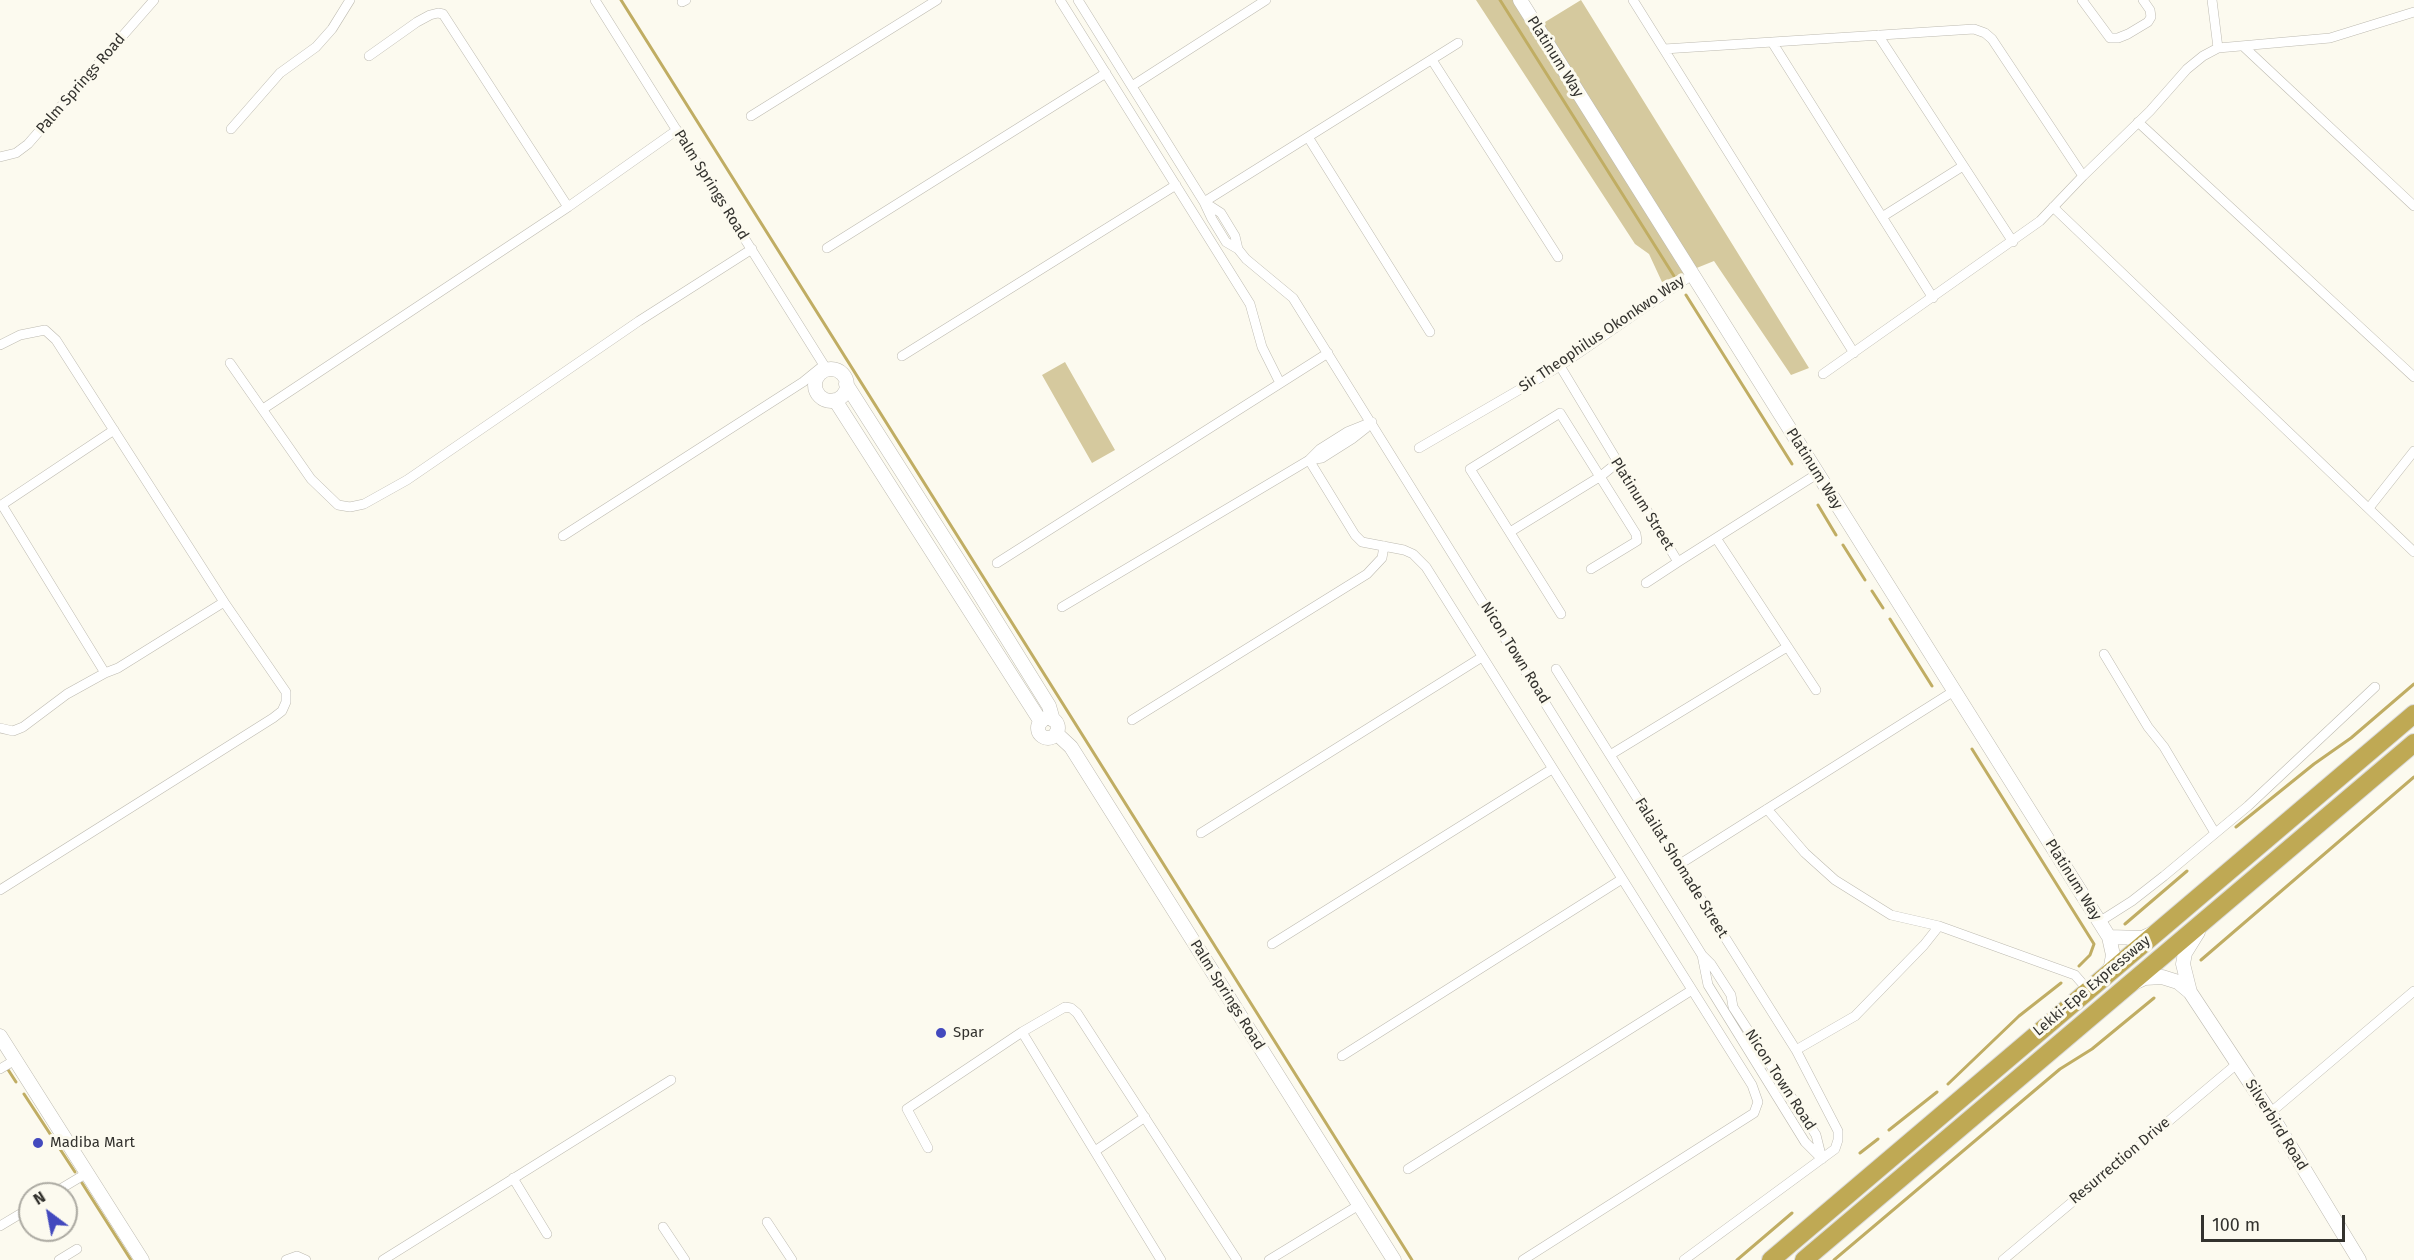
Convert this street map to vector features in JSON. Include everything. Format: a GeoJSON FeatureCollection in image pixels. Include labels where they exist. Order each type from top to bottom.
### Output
{"type":"FeatureCollection","features":[{"type":"Feature","properties":{"kind":"highway","name":"Lekki-Epe Expressway"},"geometry":{"type":"LineString","coordinates":[[1771,1260],[2414,714]]}},
{"type":"Feature","properties":{"kind":"highway","name":"Lekki-Epe Expressway"},"geometry":{"type":"LineString","coordinates":[[1804,1260],[2414,743]]}},
{"type":"Feature","properties":{"kind":"street","name":"Palm Springs Road"},"geometry":{"type":"LineString","coordinates":[[0,157],[16,153],[28,144],[154,0]]}},
{"type":"Feature","properties":{"kind":"street"},"geometry":{"type":"LineString","coordinates":[[231,129],[280,73],[315,47],[332,29],[350,0]]}},
{"type":"Feature","properties":{"kind":"street","name":"Palm Springs Road"},"geometry":{"type":"LineString","coordinates":[[595,0],[826,367]]}},
{"type":"Feature","properties":{"kind":"street"},"geometry":{"type":"LineString","coordinates":[[751,116],[937,0]]}},
{"type":"Feature","properties":{"kind":"street"},"geometry":{"type":"LineString","coordinates":[[1060,0],[1250,304],[1262,347],[1280,383]]}},
{"type":"Feature","properties":{"kind":"street","name":"Nicon Town Road"},"geometry":{"type":"LineString","coordinates":[[1078,0],[1204,202],[1226,242],[1238,249],[1246,259],[1293,298],[1702,954],[1720,977],[1731,995],[1729,1009]]}},
{"type":"Feature","properties":{"kind":"street"},"geometry":{"type":"LineString","coordinates":[[1132,86],[1266,0]]}},
{"type":"Feature","properties":{"kind":"street"},"geometry":{"type":"LineString","coordinates":[[1633,0],[1854,353]]}},
{"type":"Feature","properties":{"kind":"street"},"geometry":{"type":"LineString","coordinates":[[2082,0],[2110,38],[2128,34],[2148,22],[2151,17],[2150,10],[2143,0]]}},
{"type":"Feature","properties":{"kind":"street"},"geometry":{"type":"LineString","coordinates":[[2212,0],[2218,48]]}},
{"type":"Feature","properties":{"kind":"street","name":"Platinum Way"},"geometry":{"type":"LineString","coordinates":[[1523,1],[1692,275],[2109,937],[2113,955],[2112,966],[2107,974]]}},
{"type":"Feature","properties":{"kind":"street"},"geometry":{"type":"LineString","coordinates":[[1823,374],[2040,221],[2150,111],[2187,69],[2203,56],[2218,48],[2330,38],[2414,12]]}},
{"type":"Feature","properties":{"kind":"street"},"geometry":{"type":"LineString","coordinates":[[369,56],[417,22],[430,15],[438,13],[442,15],[568,207]]}},
{"type":"Feature","properties":{"kind":"street"},"geometry":{"type":"LineString","coordinates":[[1664,49],[1974,30],[1984,33],[1992,39],[2083,176]]}},
{"type":"Feature","properties":{"kind":"street"},"geometry":{"type":"LineString","coordinates":[[1878,35],[2013,242]]}},
{"type":"Feature","properties":{"kind":"street"},"geometry":{"type":"LineString","coordinates":[[1772,42],[1933,298]]}},
{"type":"Feature","properties":{"kind":"street"},"geometry":{"type":"LineString","coordinates":[[1204,202],[1458,43]]}},
{"type":"Feature","properties":{"kind":"street"},"geometry":{"type":"LineString","coordinates":[[2243,46],[2414,206]]}},
{"type":"Feature","properties":{"kind":"street"},"geometry":{"type":"LineString","coordinates":[[1432,60],[1558,257]]}},
{"type":"Feature","properties":{"kind":"street"},"geometry":{"type":"LineString","coordinates":[[827,248],[1106,73]]}},
{"type":"Feature","properties":{"kind":"street"},"geometry":{"type":"LineString","coordinates":[[2138,122],[2414,377]]}},
{"type":"Feature","properties":{"kind":"street"},"geometry":{"type":"LineString","coordinates":[[262,409],[568,207],[677,130]]}},
{"type":"Feature","properties":{"kind":"street"},"geometry":{"type":"LineString","coordinates":[[1308,137],[1430,332]]}},
{"type":"Feature","properties":{"kind":"street"},"geometry":{"type":"LineString","coordinates":[[1882,217],[1963,166]]}},
{"type":"Feature","properties":{"kind":"street"},"geometry":{"type":"LineString","coordinates":[[902,356],[1176,185]]}},
{"type":"Feature","properties":{"kind":"street"},"geometry":{"type":"LineString","coordinates":[[2053,207],[2414,552]]}},
{"type":"Feature","properties":{"kind":"street"},"geometry":{"type":"LineString","coordinates":[[231,363],[311,479],[338,505],[350,507],[364,504],[407,480],[639,321],[752,249]]}},
{"type":"Feature","properties":{"kind":"street","name":"Sir Theophilus Okonkwo Way"},"geometry":{"type":"LineString","coordinates":[[1419,448],[1560,366],[1692,275]]}},
{"type":"Feature","properties":{"kind":"street"},"geometry":{"type":"LineString","coordinates":[[0,345],[20,335],[45,330],[56,340],[224,602],[286,692],[286,702],[282,711],[0,890]]}},
{"type":"Feature","properties":{"kind":"street"},"geometry":{"type":"LineString","coordinates":[[997,563],[1328,353]]}},
{"type":"Feature","properties":{"kind":"street","name":"Platinum Street"},"geometry":{"type":"LineString","coordinates":[[1560,366],[1678,562],[1817,474]]}},
{"type":"Feature","properties":{"kind":"street"},"geometry":{"type":"LineString","coordinates":[[826,367],[819,375],[815,389],[825,399],[835,400],[843,394],[846,384]]}},
{"type":"Feature","properties":{"kind":"street"},"geometry":{"type":"LineString","coordinates":[[826,367],[838,371],[845,379],[1048,706],[1050,725]]}},
{"type":"Feature","properties":{"kind":"street"},"geometry":{"type":"LineString","coordinates":[[563,536],[826,367]]}},
{"type":"Feature","properties":{"kind":"street"},"geometry":{"type":"LineString","coordinates":[[835,400],[1050,725]]}},
{"type":"Feature","properties":{"kind":"street"},"geometry":{"type":"LineString","coordinates":[[1561,614],[1470,469],[1560,413],[1636,534],[1637,541],[1592,569]]}},
{"type":"Feature","properties":{"kind":"street"},"geometry":{"type":"LineString","coordinates":[[1062,607],[1309,460],[1322,458],[1352,439],[1372,422]]}},
{"type":"Feature","properties":{"kind":"street"},"geometry":{"type":"LineString","coordinates":[[105,674],[1,505],[114,430]]}},
{"type":"Feature","properties":{"kind":"street"},"geometry":{"type":"LineString","coordinates":[[2370,508],[2414,451]]}},
{"type":"Feature","properties":{"kind":"street"},"geometry":{"type":"LineString","coordinates":[[1309,460],[1355,535],[1362,542],[1404,550],[1420,560],[1752,1085],[1758,1102],[1754,1113],[1523,1260]]}},
{"type":"Feature","properties":{"kind":"street"},"geometry":{"type":"LineString","coordinates":[[1510,532],[1601,476],[1617,463]]}},
{"type":"Feature","properties":{"kind":"street"},"geometry":{"type":"LineString","coordinates":[[1716,538],[1816,690]]}},
{"type":"Feature","properties":{"kind":"street"},"geometry":{"type":"LineString","coordinates":[[1132,720],[1367,574],[1382,558],[1384,546]]}},
{"type":"Feature","properties":{"kind":"street"},"geometry":{"type":"LineString","coordinates":[[1646,584],[1678,562]]}},
{"type":"Feature","properties":{"kind":"street"},"geometry":{"type":"LineString","coordinates":[[0,728],[13,731],[23,727],[67,694],[118,668],[224,602]]}},
{"type":"Feature","properties":{"kind":"street"},"geometry":{"type":"LineString","coordinates":[[1610,755],[1787,647]]}},
{"type":"Feature","properties":{"kind":"street"},"geometry":{"type":"LineString","coordinates":[[2104,654],[2148,727],[2164,747],[2215,833]]}},
{"type":"Feature","properties":{"kind":"street"},"geometry":{"type":"LineString","coordinates":[[1201,833],[1482,657]]}},
{"type":"Feature","properties":{"kind":"street","name":"Falailat Shomade Street"},"geometry":{"type":"LineString","coordinates":[[1556,669],[1796,1050],[1838,1131],[1835,1149],[1684,1260]]}},
{"type":"Feature","properties":{"kind":"street"},"geometry":{"type":"LineString","coordinates":[[2099,922],[2148,889],[2215,833],[2305,754],[2375,687]]}},
{"type":"Feature","properties":{"kind":"street"},"geometry":{"type":"LineString","coordinates":[[1680,864],[1954,691]]}},
{"type":"Feature","properties":{"kind":"street","name":"Palm Springs Road"},"geometry":{"type":"LineString","coordinates":[[1050,725],[1071,747],[1394,1260]]}},
{"type":"Feature","properties":{"kind":"street"},"geometry":{"type":"LineString","coordinates":[[1272,944],[1552,768]]}},
{"type":"Feature","properties":{"kind":"street"},"geometry":{"type":"LineString","coordinates":[[1767,809],[1805,853],[1835,880],[1891,915],[1940,926],[2075,975],[2088,990]]}},
{"type":"Feature","properties":{"kind":"street"},"geometry":{"type":"LineString","coordinates":[[1342,1056],[1622,879]]}},
{"type":"Feature","properties":{"kind":"street"},"geometry":{"type":"LineString","coordinates":[[2190,992],[2183,964],[2185,952],[2214,913]]}},
{"type":"Feature","properties":{"kind":"street"},"geometry":{"type":"LineString","coordinates":[[1796,1050],[1855,1016],[1940,926]]}},
{"type":"Feature","properties":{"kind":"street","name":"Platinum Way"},"geometry":{"type":"LineString","coordinates":[[2109,937],[2142,938],[2157,931]]}},
{"type":"Feature","properties":{"kind":"street","name":"Nicon Town Road"},"geometry":{"type":"LineString","coordinates":[[1702,954],[1708,985],[1729,1009],[1816,1135],[1822,1159]]}},
{"type":"Feature","properties":{"kind":"street"},"geometry":{"type":"LineString","coordinates":[[1708,985],[1720,977]]}},
{"type":"Feature","properties":{"kind":"street"},"geometry":{"type":"LineString","coordinates":[[2124,988],[2145,978],[2162,977],[2178,982],[2190,992]]}},
{"type":"Feature","properties":{"kind":"street"},"geometry":{"type":"LineString","coordinates":[[1408,1169],[1692,990]]}},
{"type":"Feature","properties":{"kind":"street"},"geometry":{"type":"LineString","coordinates":[[2270,1113],[2414,991]]}},
{"type":"Feature","properties":{"kind":"street","name":"Silverbird Road"},"geometry":{"type":"LineString","coordinates":[[2190,992],[2270,1113],[2359,1260]]}},
{"type":"Feature","properties":{"kind":"street"},"geometry":{"type":"LineString","coordinates":[[928,1149],[907,1108],[1022,1032],[1065,1007],[1071,1008],[1077,1013],[1237,1260]]}},
{"type":"Feature","properties":{"kind":"street"},"geometry":{"type":"LineString","coordinates":[[1022,1032],[1161,1260]]}},
{"type":"Feature","properties":{"kind":"street"},"geometry":{"type":"LineString","coordinates":[[0,1036],[142,1260]]}},
{"type":"Feature","properties":{"kind":"street"},"geometry":{"type":"LineString","coordinates":[[0,1069],[15,1060]]}},
{"type":"Feature","properties":{"kind":"street","name":"Resurrection Drive"},"geometry":{"type":"LineString","coordinates":[[2002,1260],[2238,1064]]}},
{"type":"Feature","properties":{"kind":"street"},"geometry":{"type":"LineString","coordinates":[[383,1260],[671,1080]]}},
{"type":"Feature","properties":{"kind":"street"},"geometry":{"type":"LineString","coordinates":[[1095,1151],[1145,1117]]}},
{"type":"Feature","properties":{"kind":"street"},"geometry":{"type":"LineString","coordinates":[[72,1182],[87,1173]]}},
{"type":"Feature","properties":{"kind":"street"},"geometry":{"type":"LineString","coordinates":[[513,1178],[547,1234]]}},
{"type":"Feature","properties":{"kind":"street"},"geometry":{"type":"LineString","coordinates":[[1269,1260],[1359,1204]]}},
{"type":"Feature","properties":{"kind":"street"},"geometry":{"type":"LineString","coordinates":[[0,1226],[18,1215]]}},
{"type":"Feature","properties":{"kind":"street"},"geometry":{"type":"LineString","coordinates":[[767,1222],[792,1260]]}},
{"type":"Feature","properties":{"kind":"street"},"geometry":{"type":"LineString","coordinates":[[663,1227],[685,1260]]}},
{"type":"Feature","properties":{"kind":"street"},"geometry":{"type":"LineString","coordinates":[[59,1260],[77,1249]]}},
{"type":"Feature","properties":{"kind":"street"},"geometry":{"type":"LineString","coordinates":[[286,1260],[297,1256],[306,1260]]}},
{"type":"Feature","properties":{"kind":"shaded area"},"geometry":{"type":"Polygon","coordinates":[[[1476,0],[1515,0],[1532,30],[1581,0],[1809,368],[1791,375],[1714,261],[1662,282],[1649,254],[1635,244],[1476,0]]]}},
{"type":"Feature","properties":{"kind":"shaded area"},"geometry":{"type":"Polygon","coordinates":[[[1065,362],[1115,450],[1092,463],[1042,375],[1065,362]]]}},
{"type":"Feature","properties":{"kind":"waterway"},"geometry":{"type":"LineString","coordinates":[[621,0],[1412,1260]]}},
{"type":"Feature","properties":{"kind":"waterway"},"geometry":{"type":"LineString","coordinates":[[1500,0],[1674,276]]}},
{"type":"Feature","properties":{"kind":"waterway"},"geometry":{"type":"LineString","coordinates":[[1686,295],[1792,464]]}},
{"type":"Feature","properties":{"kind":"waterway"},"geometry":{"type":"LineString","coordinates":[[1818,505],[1836,535]]}},
{"type":"Feature","properties":{"kind":"waterway"},"geometry":{"type":"LineString","coordinates":[[1843,545],[1865,580]]}},
{"type":"Feature","properties":{"kind":"waterway"},"geometry":{"type":"LineString","coordinates":[[1872,591],[1883,608]]}},
{"type":"Feature","properties":{"kind":"waterway"},"geometry":{"type":"LineString","coordinates":[[1890,619],[1932,686]]}},
{"type":"Feature","properties":{"kind":"waterway"},"geometry":{"type":"LineString","coordinates":[[2236,827],[2314,764],[2351,738],[2414,684]]}},
{"type":"Feature","properties":{"kind":"waterway"},"geometry":{"type":"LineString","coordinates":[[1972,749],[2094,944],[2090,955],[2079,966]]}},
{"type":"Feature","properties":{"kind":"waterway"},"geometry":{"type":"LineString","coordinates":[[2201,960],[2414,777]]}},
{"type":"Feature","properties":{"kind":"waterway"},"geometry":{"type":"LineString","coordinates":[[2125,924],[2187,871]]}},
{"type":"Feature","properties":{"kind":"waterway"},"geometry":{"type":"LineString","coordinates":[[1948,1084],[2019,1016],[2061,983]]}},
{"type":"Feature","properties":{"kind":"waterway"},"geometry":{"type":"LineString","coordinates":[[1834,1260],[2060,1069],[2092,1049],[2154,998]]}},
{"type":"Feature","properties":{"kind":"waterway"},"geometry":{"type":"LineString","coordinates":[[7,1068],[16,1082]]}},
{"type":"Feature","properties":{"kind":"waterway"},"geometry":{"type":"LineString","coordinates":[[1889,1130],[1937,1092]]}},
{"type":"Feature","properties":{"kind":"waterway"},"geometry":{"type":"LineString","coordinates":[[24,1094],[75,1172]]}},
{"type":"Feature","properties":{"kind":"waterway"},"geometry":{"type":"LineString","coordinates":[[1860,1153],[1878,1139]]}},
{"type":"Feature","properties":{"kind":"waterway"},"geometry":{"type":"LineString","coordinates":[[82,1183],[131,1260]]}},
{"type":"Feature","properties":{"kind":"waterway"},"geometry":{"type":"LineString","coordinates":[[1737,1260],[1792,1213]]}},
{"type":"Feature","properties":{"kind":"place","name":"Spar"},"geometry":{"type":"Point","coordinates":[941,1033]}},
{"type":"Feature","properties":{"kind":"place","name":"Madiba Mart"},"geometry":{"type":"Point","coordinates":[38,1143]}}]}
